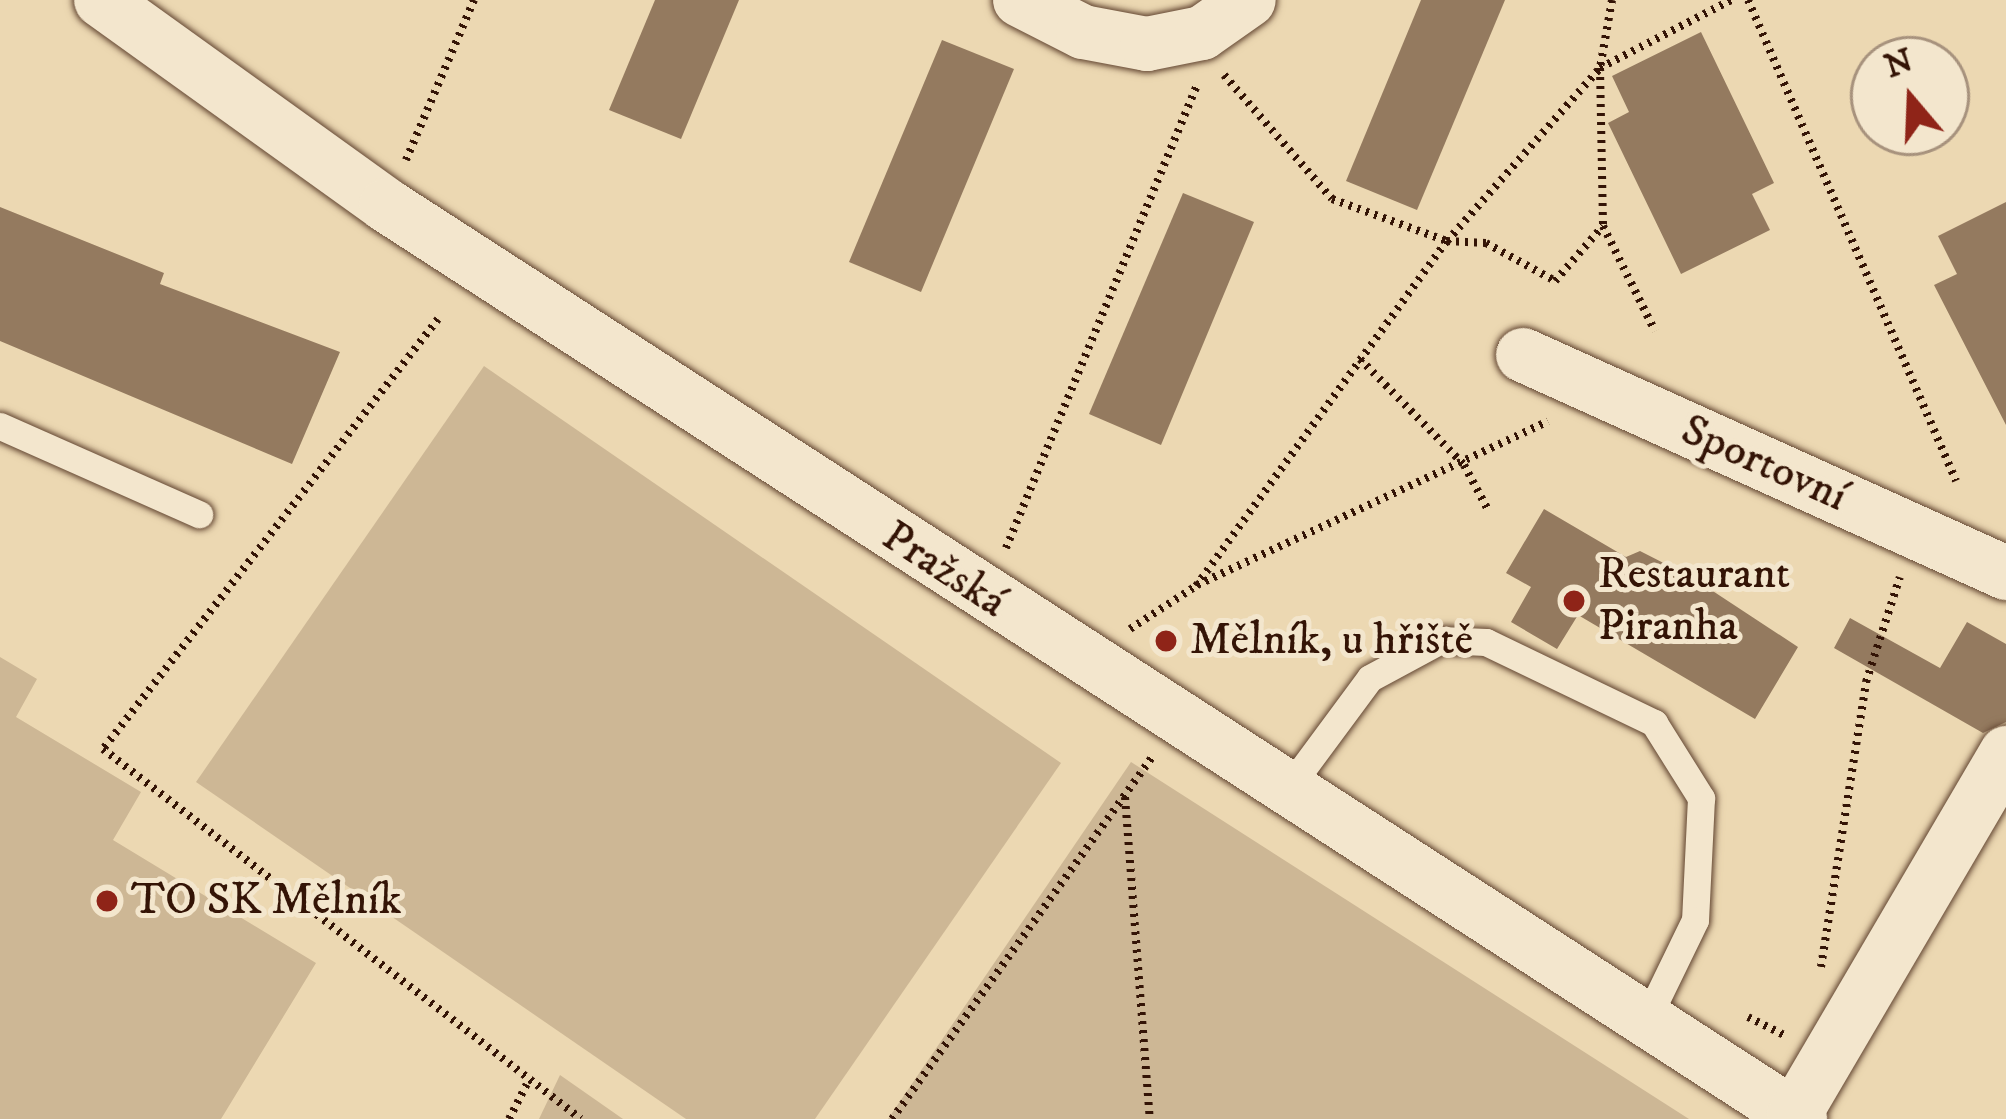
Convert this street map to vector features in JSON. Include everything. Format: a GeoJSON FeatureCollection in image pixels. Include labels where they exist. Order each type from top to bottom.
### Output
{"type":"FeatureCollection","features":[{"type":"Feature","properties":{"kind":"street","name":"Pražská"},"geometry":{"type":"LineString","coordinates":[[101,0],[386,205],[1179,722],[1797,1117]]}},
{"type":"Feature","properties":{"kind":"street"},"geometry":{"type":"LineString","coordinates":[[1020,0],[1119,42],[1208,47],[1249,0]]}},
{"type":"Feature","properties":{"kind":"street","name":"Sportovní"},"geometry":{"type":"LineString","coordinates":[[1523,355],[2006,573]]}},
{"type":"Feature","properties":{"kind":"street"},"geometry":{"type":"LineString","coordinates":[[1797,1117],[2006,753]]}},
{"type":"Feature","properties":{"kind":"lane"},"geometry":{"type":"LineString","coordinates":[[0,426],[199,514]]}},
{"type":"Feature","properties":{"kind":"lane"},"geometry":{"type":"LineString","coordinates":[[1287,790],[1370,678],[1441,640],[1503,649],[1654,723],[1701,797],[1695,920],[1646,1021]]}},
{"type":"Feature","properties":{"kind":"path"},"geometry":{"type":"LineString","coordinates":[[386,205],[474,0]]}},
{"type":"Feature","properties":{"kind":"path"},"geometry":{"type":"LineString","coordinates":[[1612,0],[1600,68],[1603,226],[1655,331]]}},
{"type":"Feature","properties":{"kind":"path"},"geometry":{"type":"LineString","coordinates":[[1196,586],[1447,241],[1600,68],[1731,0]]}},
{"type":"Feature","properties":{"kind":"path"},"geometry":{"type":"LineString","coordinates":[[1748,0],[1956,481]]}},
{"type":"Feature","properties":{"kind":"path"},"geometry":{"type":"LineString","coordinates":[[1001,559],[1208,47],[1321,191],[1447,241],[1486,243],[1556,281],[1603,226]]}},
{"type":"Feature","properties":{"kind":"path"},"geometry":{"type":"LineString","coordinates":[[438,319],[103,749],[527,1084],[581,1119]]}},
{"type":"Feature","properties":{"kind":"path"},"geometry":{"type":"LineString","coordinates":[[1360,358],[1464,465],[1488,510]]}},
{"type":"Feature","properties":{"kind":"path"},"geometry":{"type":"LineString","coordinates":[[1124,633],[1196,586],[1464,465],[1604,392]]}},
{"type":"Feature","properties":{"kind":"path"},"geometry":{"type":"LineString","coordinates":[[1818,993],[1866,682],[1914,532]]}},
{"type":"Feature","properties":{"kind":"path"},"geometry":{"type":"LineString","coordinates":[[895,1118],[1179,722]]}},
{"type":"Feature","properties":{"kind":"path"},"geometry":{"type":"LineString","coordinates":[[1125,795],[1150,1119]]}},
{"type":"Feature","properties":{"kind":"path"},"geometry":{"type":"LineString","coordinates":[[1748,1017],[1787,1037],[1798,1030]]}},
{"type":"Feature","properties":{"kind":"path"},"geometry":{"type":"LineString","coordinates":[[508,1119],[527,1084]]}},
{"type":"Feature","properties":{"kind":"shaded area"},"geometry":{"type":"Polygon","coordinates":[[[484,366],[1061,763],[815,1119],[686,1119],[196,782],[484,366]]]}},
{"type":"Feature","properties":{"kind":"shaded area","name":"TO SK Mělník"},"geometry":{"type":"Polygon","coordinates":[[[0,657],[37,679],[16,717],[141,792],[113,840],[316,963],[221,1119],[0,1119],[0,657]]]}},
{"type":"Feature","properties":{"kind":"shaded area"},"geometry":{"type":"Polygon","coordinates":[[[1131,762],[1689,1119],[888,1119],[1131,762]]]}},
{"type":"Feature","properties":{"kind":"shaded area"},"geometry":{"type":"Polygon","coordinates":[[[560,1075],[623,1119],[539,1119],[560,1075]]]}},
{"type":"Feature","properties":{"kind":"building"},"geometry":{"type":"Polygon","coordinates":[[[655,0],[739,0],[681,139],[609,110],[655,0]]]}},
{"type":"Feature","properties":{"kind":"building"},"geometry":{"type":"Polygon","coordinates":[[[1421,0],[1505,0],[1417,210],[1346,181],[1421,0]]]}},
{"type":"Feature","properties":{"kind":"building"},"geometry":{"type":"Polygon","coordinates":[[[1701,32],[1774,183],[1752,194],[1770,230],[1681,274],[1608,123],[1629,112],[1612,76],[1701,32]]]}},
{"type":"Feature","properties":{"kind":"building"},"geometry":{"type":"Polygon","coordinates":[[[942,40],[1014,69],[921,292],[849,262],[942,40]]]}},
{"type":"Feature","properties":{"kind":"building"},"geometry":{"type":"Polygon","coordinates":[[[1183,193],[1254,222],[1161,445],[1089,414],[1183,193]]]}},
{"type":"Feature","properties":{"kind":"building"},"geometry":{"type":"Polygon","coordinates":[[[2006,202],[2006,425],[1934,285],[1957,274],[1938,236],[2006,202]]]}},
{"type":"Feature","properties":{"kind":"building"},"geometry":{"type":"Polygon","coordinates":[[[0,207],[164,273],[160,284],[340,352],[292,464],[0,341],[0,207]]]}},
{"type":"Feature","properties":{"kind":"building"},"geometry":{"type":"Polygon","coordinates":[[[1544,509],[1626,557],[1640,551],[1693,578],[1798,647],[1755,719],[1578,615],[1557,649],[1511,622],[1531,587],[1506,573],[1544,509]]]}},
{"type":"Feature","properties":{"kind":"building"},"geometry":{"type":"Polygon","coordinates":[[[1850,618],[1940,668],[1967,622],[2006,644],[2006,722],[1983,733],[1834,648],[1850,618]]]}},
{"type":"Feature","properties":{"kind":"place","name":"Restaurant Piranha"},"geometry":{"type":"Point","coordinates":[1574,601]}},
{"type":"Feature","properties":{"kind":"place","name":"Mělník, u hřiště"},"geometry":{"type":"Point","coordinates":[1166,641]}},
{"type":"Feature","properties":{"kind":"place","name":"TO SK Mělník"},"geometry":{"type":"Point","coordinates":[107,901]}}]}
